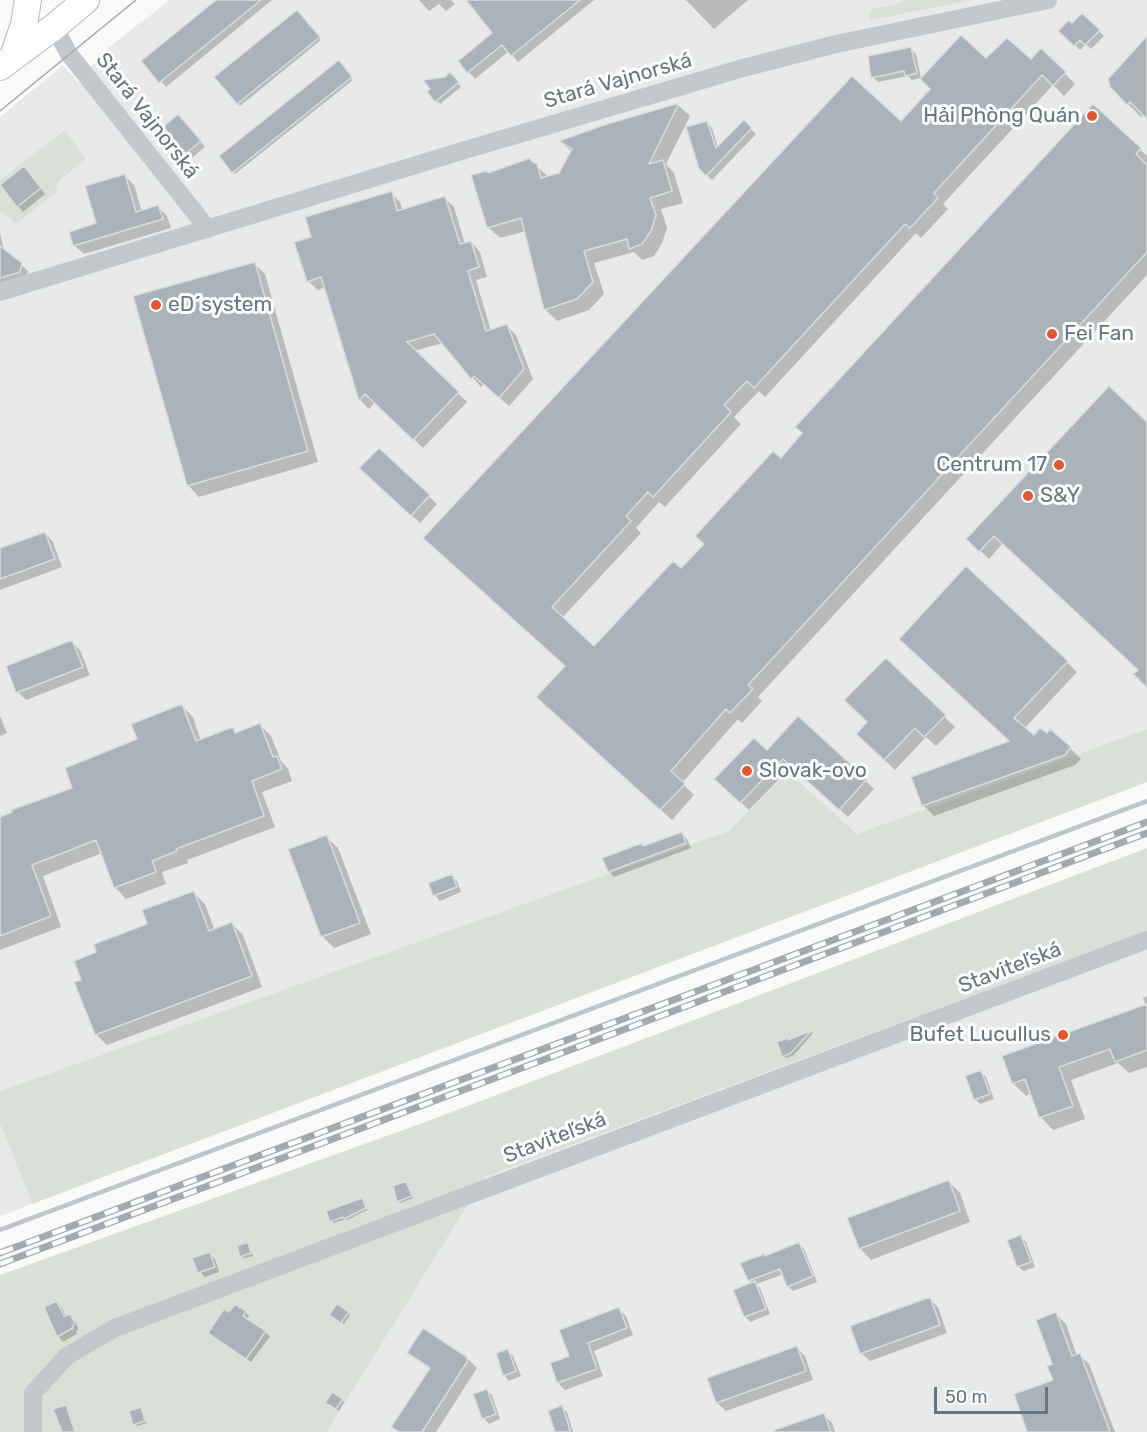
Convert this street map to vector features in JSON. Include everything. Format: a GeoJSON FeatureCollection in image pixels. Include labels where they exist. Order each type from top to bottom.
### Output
{"type":"FeatureCollection","features":[{"type":"Feature","properties":{"kind":"main road"},"geometry":{"type":"LineString","coordinates":[[6,62],[86,0]]}},
{"type":"Feature","properties":{"kind":"main road"},"geometry":{"type":"LineString","coordinates":[[6,62],[21,11],[54,27]]}},
{"type":"Feature","properties":{"kind":"street","name":"Stará Vajnorská"},"geometry":{"type":"LineString","coordinates":[[0,292],[743,68],[836,44],[1048,0]]}},
{"type":"Feature","properties":{"kind":"street","name":"Stará Vajnorská"},"geometry":{"type":"LineString","coordinates":[[54,27],[69,54],[208,229]]}},
{"type":"Feature","properties":{"kind":"street","name":"Staviteľská"},"geometry":{"type":"LineString","coordinates":[[33,1432],[33,1393],[67,1356],[115,1328],[1147,940]]}},
{"type":"Feature","properties":{"kind":"shaded area"},"geometry":{"type":"Polygon","coordinates":[[[170,0],[1147,0],[1147,729],[856,835],[788,772],[728,831],[0,1091],[0,117],[63,65],[79,83],[101,53],[170,0]]]}},
{"type":"Feature","properties":{"kind":"shaded area"},"geometry":{"type":"Polygon","coordinates":[[[904,0],[972,0],[870,20],[869,16],[873,9],[898,4],[904,0]]]}},
{"type":"Feature","properties":{"kind":"shaded area"},"geometry":{"type":"Polygon","coordinates":[[[65,130],[85,159],[56,184],[57,191],[16,224],[0,211],[0,180],[65,130]]]}},
{"type":"Feature","properties":{"kind":"shaded area"},"geometry":{"type":"Polygon","coordinates":[[[1147,729],[1147,782],[32,1204],[0,1124],[0,1091],[728,831],[788,772],[857,834],[1147,729]]]}},
{"type":"Feature","properties":{"kind":"shaded area"},"geometry":{"type":"Polygon","coordinates":[[[1147,848],[1147,931],[485,1177],[327,1432],[0,1432],[0,1275],[420,1124],[1147,848]]]}},
{"type":"Feature","properties":{"kind":"shaded area"},"geometry":{"type":"Polygon","coordinates":[[[1147,931],[1147,1432],[327,1432],[485,1177],[1147,931]]]}},
{"type":"Feature","properties":{"kind":"shaded area"},"geometry":{"type":"Polygon","coordinates":[[[0,1124],[32,1204],[0,1216],[0,1124]]]}},
{"type":"Feature","properties":{"kind":"building"},"geometry":{"type":"Polygon","coordinates":[[[216,0],[261,0],[159,83],[141,61],[216,0]]]}},
{"type":"Feature","properties":{"kind":"building"},"geometry":{"type":"Polygon","coordinates":[[[466,0],[580,0],[511,56],[502,45],[467,73],[458,61],[492,33],[466,0]]]}},
{"type":"Feature","properties":{"kind":"building"},"geometry":{"type":"Polygon","coordinates":[[[297,10],[320,37],[237,104],[214,77],[297,10]]]}},
{"type":"Feature","properties":{"kind":"building"},"geometry":{"type":"Polygon","coordinates":[[[1082,13],[1100,30],[1085,45],[1080,40],[1074,46],[1058,31],[1069,20],[1072,23],[1082,13]]]}},
{"type":"Feature","properties":{"kind":"building"},"geometry":{"type":"Polygon","coordinates":[[[961,35],[986,58],[1007,38],[1031,59],[1041,48],[1066,72],[1053,86],[1042,75],[934,193],[938,198],[910,228],[905,224],[754,388],[747,381],[724,405],[731,412],[653,497],[648,492],[626,516],[631,521],[552,607],[594,646],[673,561],[681,568],[704,544],[695,536],[773,451],[781,458],[802,433],[795,427],[1093,104],[1141,148],[1136,154],[1147,165],[1147,252],[748,685],[753,689],[730,713],[726,709],[671,771],[685,784],[660,810],[536,697],[565,666],[423,538],[852,76],[901,121],[930,89],[920,79],[961,35]]]}},
{"type":"Feature","properties":{"kind":"building"},"geometry":{"type":"Polygon","coordinates":[[[1147,36],[1147,119],[1130,102],[1127,105],[1110,87],[1108,79],[1147,36]]]}},
{"type":"Feature","properties":{"kind":"building"},"geometry":{"type":"Polygon","coordinates":[[[911,47],[917,73],[905,76],[904,71],[871,78],[868,56],[911,47]]]}},
{"type":"Feature","properties":{"kind":"building"},"geometry":{"type":"Polygon","coordinates":[[[339,60],[352,77],[232,173],[219,156],[339,60]]]}},
{"type":"Feature","properties":{"kind":"building"},"geometry":{"type":"Polygon","coordinates":[[[450,72],[459,82],[435,102],[427,92],[430,89],[423,80],[445,77],[450,72]]]}},
{"type":"Feature","properties":{"kind":"building"},"geometry":{"type":"Polygon","coordinates":[[[679,103],[649,164],[663,160],[672,191],[650,198],[656,215],[651,231],[642,244],[629,249],[627,239],[584,251],[593,282],[577,299],[544,310],[521,218],[487,228],[471,175],[487,171],[488,173],[530,158],[537,164],[541,178],[559,173],[572,149],[559,141],[679,103]]]}},
{"type":"Feature","properties":{"kind":"building"},"geometry":{"type":"Polygon","coordinates":[[[178,114],[201,141],[185,154],[163,127],[178,114]]]}},
{"type":"Feature","properties":{"kind":"building"},"geometry":{"type":"Polygon","coordinates":[[[744,120],[752,128],[706,176],[699,169],[686,127],[707,121],[716,148],[744,120]]]}},
{"type":"Feature","properties":{"kind":"building"},"geometry":{"type":"Polygon","coordinates":[[[24,166],[41,188],[17,207],[0,185],[24,166]]]}},
{"type":"Feature","properties":{"kind":"building"},"geometry":{"type":"Polygon","coordinates":[[[125,174],[136,212],[158,205],[163,219],[73,246],[69,232],[96,223],[85,186],[125,174]]]}},
{"type":"Feature","properties":{"kind":"building"},"geometry":{"type":"Polygon","coordinates":[[[392,191],[397,211],[445,196],[460,244],[471,241],[479,267],[468,271],[486,331],[507,324],[524,369],[499,398],[474,376],[471,379],[434,334],[407,342],[459,392],[413,440],[365,394],[359,401],[321,277],[307,282],[294,242],[311,237],[305,217],[392,191]]]}},
{"type":"Feature","properties":{"kind":"building"},"geometry":{"type":"Polygon","coordinates":[[[0,246],[22,263],[20,272],[0,278],[0,246]]]}},
{"type":"Feature","properties":{"kind":"building"},"geometry":{"type":"Polygon","coordinates":[[[255,262],[308,451],[187,486],[133,296],[255,262]]]}},
{"type":"Feature","properties":{"kind":"building"},"geometry":{"type":"Polygon","coordinates":[[[1109,386],[1147,422],[1147,688],[1133,674],[1138,670],[994,536],[979,552],[966,539],[1109,386]]]}},
{"type":"Feature","properties":{"kind":"building"},"geometry":{"type":"Polygon","coordinates":[[[379,448],[430,495],[411,516],[359,468],[379,448]]]}},
{"type":"Feature","properties":{"kind":"building"},"geometry":{"type":"Polygon","coordinates":[[[45,532],[55,559],[0,579],[0,548],[45,532]]]}},
{"type":"Feature","properties":{"kind":"building"},"geometry":{"type":"Polygon","coordinates":[[[966,566],[1068,661],[1014,718],[1034,735],[1040,728],[1047,733],[1050,729],[1071,747],[1065,755],[922,806],[911,777],[1009,741],[899,639],[966,566]]]}},
{"type":"Feature","properties":{"kind":"building"},"geometry":{"type":"Polygon","coordinates":[[[72,640],[83,667],[16,693],[6,666],[72,640]]]}},
{"type":"Feature","properties":{"kind":"building"},"geometry":{"type":"Polygon","coordinates":[[[886,658],[946,715],[924,737],[915,728],[884,760],[856,734],[867,722],[844,700],[886,658]]]}},
{"type":"Feature","properties":{"kind":"building"},"geometry":{"type":"Polygon","coordinates":[[[182,704],[196,741],[233,727],[235,733],[260,723],[273,757],[277,756],[282,769],[252,781],[264,816],[176,849],[177,851],[152,861],[156,872],[114,888],[96,840],[32,865],[51,916],[0,936],[0,817],[12,812],[11,810],[72,788],[65,768],[137,739],[131,724],[182,704]]]}},
{"type":"Feature","properties":{"kind":"building"},"geometry":{"type":"Polygon","coordinates":[[[798,716],[867,779],[839,810],[783,759],[740,803],[714,779],[754,738],[767,750],[798,716]]]}},
{"type":"Feature","properties":{"kind":"building"},"geometry":{"type":"Polygon","coordinates":[[[682,832],[686,843],[608,872],[602,858],[642,843],[643,846],[682,832]]]}},
{"type":"Feature","properties":{"kind":"building"},"geometry":{"type":"Polygon","coordinates":[[[327,835],[360,923],[321,937],[288,849],[327,835]]]}},
{"type":"Feature","properties":{"kind":"building"},"geometry":{"type":"Polygon","coordinates":[[[452,874],[457,887],[433,896],[428,883],[452,874]]]}},
{"type":"Feature","properties":{"kind":"building"},"geometry":{"type":"Polygon","coordinates":[[[194,891],[209,931],[232,922],[252,976],[95,1035],[74,982],[81,980],[74,961],[96,952],[94,944],[147,924],[142,910],[194,891]]]}},
{"type":"Feature","properties":{"kind":"building"},"geometry":{"type":"Polygon","coordinates":[[[1147,1004],[1147,1050],[1115,1062],[1110,1049],[1059,1067],[1073,1106],[1039,1118],[1025,1079],[1012,1084],[1002,1056],[1147,1004]]]}},
{"type":"Feature","properties":{"kind":"building"},"geometry":{"type":"Polygon","coordinates":[[[812,1030],[791,1053],[782,1057],[777,1042],[812,1030]]]}},
{"type":"Feature","properties":{"kind":"building"},"geometry":{"type":"Polygon","coordinates":[[[981,1070],[990,1094],[974,1100],[965,1076],[981,1070]]]}},
{"type":"Feature","properties":{"kind":"building"},"geometry":{"type":"Polygon","coordinates":[[[949,1180],[960,1211],[859,1249],[847,1218],[949,1180]]]}},
{"type":"Feature","properties":{"kind":"building"},"geometry":{"type":"Polygon","coordinates":[[[406,1181],[412,1196],[397,1202],[393,1186],[406,1181]]]}},
{"type":"Feature","properties":{"kind":"building"},"geometry":{"type":"Polygon","coordinates":[[[362,1198],[366,1208],[344,1219],[343,1217],[330,1222],[326,1211],[362,1198]]]}},
{"type":"Feature","properties":{"kind":"building"},"geometry":{"type":"Polygon","coordinates":[[[1021,1235],[1031,1262],[1017,1267],[1007,1240],[1021,1235]]]}},
{"type":"Feature","properties":{"kind":"building"},"geometry":{"type":"Polygon","coordinates":[[[248,1242],[251,1253],[240,1257],[237,1246],[248,1242]]]}},
{"type":"Feature","properties":{"kind":"building"},"geometry":{"type":"Polygon","coordinates":[[[799,1242],[813,1276],[787,1287],[780,1269],[748,1281],[740,1263],[799,1242]]]}},
{"type":"Feature","properties":{"kind":"building"},"geometry":{"type":"Polygon","coordinates":[[[210,1252],[215,1267],[198,1273],[192,1258],[210,1252]]]}},
{"type":"Feature","properties":{"kind":"building"},"geometry":{"type":"Polygon","coordinates":[[[755,1281],[766,1309],[744,1317],[733,1290],[755,1281]]]}},
{"type":"Feature","properties":{"kind":"building"},"geometry":{"type":"Polygon","coordinates":[[[930,1297],[940,1325],[860,1354],[850,1326],[930,1297]]]}},
{"type":"Feature","properties":{"kind":"building"},"geometry":{"type":"Polygon","coordinates":[[[57,1301],[64,1316],[70,1314],[75,1324],[73,1328],[57,1337],[44,1307],[57,1301]]]}},
{"type":"Feature","properties":{"kind":"building"},"geometry":{"type":"Polygon","coordinates":[[[235,1304],[246,1311],[243,1316],[266,1331],[246,1359],[208,1333],[224,1309],[229,1312],[235,1304]]]}},
{"type":"Feature","properties":{"kind":"building"},"geometry":{"type":"Polygon","coordinates":[[[337,1304],[349,1312],[341,1323],[329,1315],[337,1304]]]}},
{"type":"Feature","properties":{"kind":"building"},"geometry":{"type":"Polygon","coordinates":[[[619,1307],[627,1328],[588,1343],[597,1369],[557,1383],[550,1363],[569,1356],[559,1330],[619,1307]]]}},
{"type":"Feature","properties":{"kind":"building"},"geometry":{"type":"Polygon","coordinates":[[[1056,1312],[1072,1356],[1080,1353],[1110,1432],[1027,1432],[1014,1394],[1053,1380],[1047,1366],[1052,1364],[1036,1320],[1056,1312]]]}},
{"type":"Feature","properties":{"kind":"building"},"geometry":{"type":"Polygon","coordinates":[[[423,1328],[467,1357],[467,1362],[422,1432],[399,1432],[391,1427],[430,1368],[407,1353],[423,1328]]]}},
{"type":"Feature","properties":{"kind":"building"},"geometry":{"type":"Polygon","coordinates":[[[797,1346],[806,1371],[716,1403],[707,1378],[797,1346]]]}},
{"type":"Feature","properties":{"kind":"building"},"geometry":{"type":"Polygon","coordinates":[[[508,1349],[516,1371],[503,1376],[496,1353],[508,1349]]]}},
{"type":"Feature","properties":{"kind":"building"},"geometry":{"type":"Polygon","coordinates":[[[487,1389],[496,1414],[482,1419],[473,1394],[487,1389]]]}},
{"type":"Feature","properties":{"kind":"building"},"geometry":{"type":"Polygon","coordinates":[[[332,1392],[343,1399],[336,1409],[325,1403],[332,1392]]]}},
{"type":"Feature","properties":{"kind":"building"},"geometry":{"type":"Polygon","coordinates":[[[66,1405],[75,1432],[62,1432],[53,1409],[66,1405]]]}},
{"type":"Feature","properties":{"kind":"building"},"geometry":{"type":"Polygon","coordinates":[[[562,1405],[570,1432],[555,1432],[548,1411],[562,1405]]]}},
{"type":"Feature","properties":{"kind":"building"},"geometry":{"type":"Polygon","coordinates":[[[141,1407],[145,1421],[133,1425],[129,1411],[141,1407]]]}},
{"type":"Feature","properties":{"kind":"building"},"geometry":{"type":"Polygon","coordinates":[[[824,1413],[831,1432],[775,1432],[774,1430],[824,1413]]]}},
{"type":"Feature","properties":{"kind":"waterway"},"geometry":{"type":"LineString","coordinates":[[0,1230],[1147,801]]}},
{"type":"Feature","properties":{"kind":"tram line"},"geometry":{"type":"LineString","coordinates":[[0,111],[136,0]]}},
{"type":"Feature","properties":{"kind":"railway"},"geometry":{"type":"LineString","coordinates":[[0,1253],[1147,822]]}},
{"type":"Feature","properties":{"kind":"railway"},"geometry":{"type":"LineString","coordinates":[[0,1264],[1147,833]]}},
{"type":"Feature","properties":{"kind":"place","name":"Hải Phòng Quán"},"geometry":{"type":"Point","coordinates":[1092,116]}},
{"type":"Feature","properties":{"kind":"place","name":"eD´system"},"geometry":{"type":"Point","coordinates":[156,305]}},
{"type":"Feature","properties":{"kind":"place","name":"Fei Fan"},"geometry":{"type":"Point","coordinates":[1052,334]}},
{"type":"Feature","properties":{"kind":"place","name":"Centrum 17"},"geometry":{"type":"Point","coordinates":[1059,465]}},
{"type":"Feature","properties":{"kind":"place","name":"S&Y"},"geometry":{"type":"Point","coordinates":[1028,496]}},
{"type":"Feature","properties":{"kind":"place","name":"Slovak-ovo"},"geometry":{"type":"Point","coordinates":[747,771]}},
{"type":"Feature","properties":{"kind":"place","name":"Bufet Lucullus"},"geometry":{"type":"Point","coordinates":[1063,1035]}}]}
